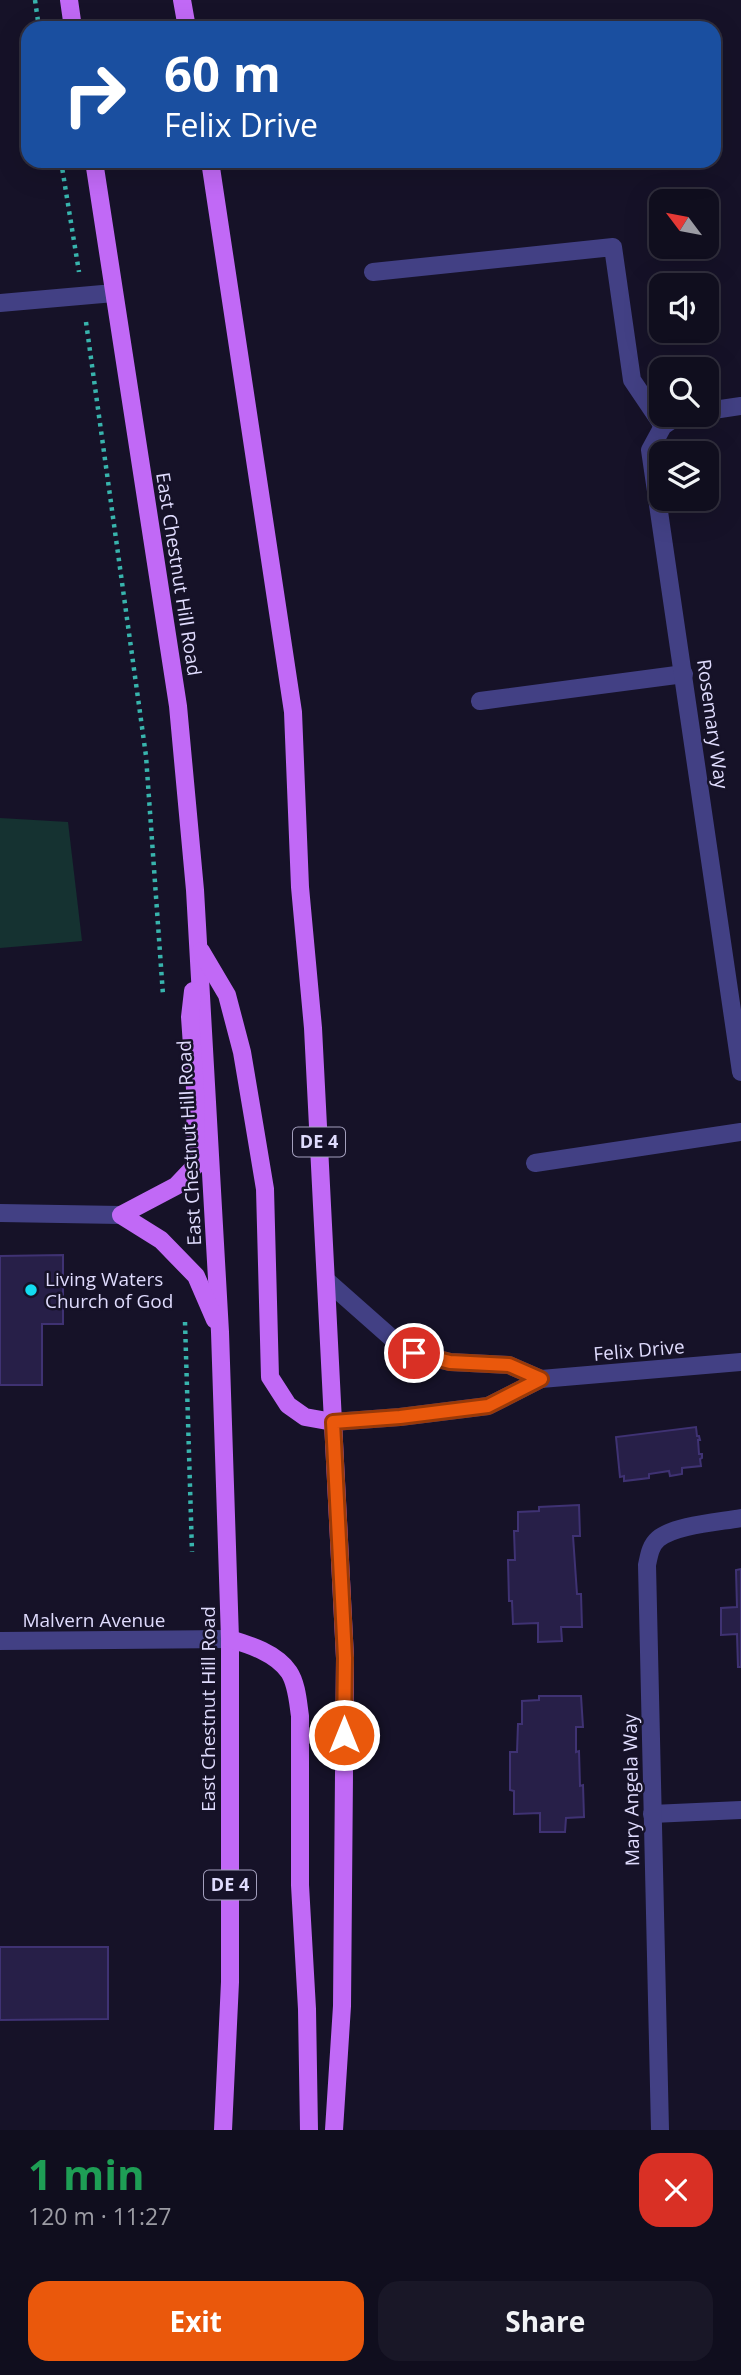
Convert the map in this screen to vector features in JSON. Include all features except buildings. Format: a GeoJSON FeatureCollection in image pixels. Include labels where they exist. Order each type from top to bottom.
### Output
{"type":"FeatureCollection","features":[{"type":"Feature","properties":{"kind":"main road"},"geometry":{"type":"LineString","coordinates":[[69,0],[72,21]]}},
{"type":"Feature","properties":{"kind":"main road"},"geometry":{"type":"LineString","coordinates":[[182,0],[186,21]]}},
{"type":"Feature","properties":{"kind":"main road","name":"East Chestnut Hill Road"},"geometry":{"type":"LineString","coordinates":[[95,168],[178,706],[199,948],[220,1332],[230,1639],[230,1982],[223,2130]]}},
{"type":"Feature","properties":{"kind":"main road","name":"DE 4"},"geometry":{"type":"LineString","coordinates":[[210,168],[293,712],[300,887],[313,1028],[345,1658],[342,2006],[334,2130]]}},
{"type":"Feature","properties":{"kind":"main road"},"geometry":{"type":"LineString","coordinates":[[121,1215],[176,1186],[196,1165],[190,1017],[199,948]]}},
{"type":"Feature","properties":{"kind":"main road"},"geometry":{"type":"LineString","coordinates":[[199,948],[227,995],[242,1052],[265,1189],[270,1377],[288,1405],[305,1417],[333,1422]]}},
{"type":"Feature","properties":{"kind":"main road"},"geometry":{"type":"LineString","coordinates":[[121,1215],[161,1240],[196,1276],[220,1332]]}},
{"type":"Feature","properties":{"kind":"main road"},"geometry":{"type":"LineString","coordinates":[[230,1639],[256,1646],[275,1660],[289,1672],[297,1694],[300,1716],[300,1885],[307,2009],[309,2130]]}},
{"type":"Feature","properties":{"kind":"street"},"geometry":{"type":"LineString","coordinates":[[373,272],[613,247],[632,380],[649,405]]}},
{"type":"Feature","properties":{"kind":"street"},"geometry":{"type":"LineString","coordinates":[[0,303],[114,293]]}},
{"type":"Feature","properties":{"kind":"street"},"geometry":{"type":"LineString","coordinates":[[719,409],[741,406]]}},
{"type":"Feature","properties":{"kind":"street","name":"Rosemary Way"},"geometry":{"type":"LineString","coordinates":[[662,427],[650,450],[741,1072]]}},
{"type":"Feature","properties":{"kind":"street"},"geometry":{"type":"LineString","coordinates":[[480,701],[684,674]]}},
{"type":"Feature","properties":{"kind":"street"},"geometry":{"type":"LineString","coordinates":[[535,1163],[741,1132]]}},
{"type":"Feature","properties":{"kind":"street"},"geometry":{"type":"LineString","coordinates":[[0,1213],[121,1215]]}},
{"type":"Feature","properties":{"kind":"street","name":"Felix Drive"},"geometry":{"type":"LineString","coordinates":[[326,1280],[395,1341],[414,1353],[450,1362],[509,1365],[541,1379]]}},
{"type":"Feature","properties":{"kind":"street","name":"Felix Drive"},"geometry":{"type":"LineString","coordinates":[[333,1422],[488,1406],[541,1379],[741,1362]]}},
{"type":"Feature","properties":{"kind":"street","name":"Mary Angela Way"},"geometry":{"type":"LineString","coordinates":[[660,2130],[647,1565],[650,1551],[657,1539],[674,1531],[741,1518]]}},
{"type":"Feature","properties":{"kind":"street","name":"Malvern Avenue"},"geometry":{"type":"LineString","coordinates":[[0,1641],[230,1639]]}},
{"type":"Feature","properties":{"kind":"street"},"geometry":{"type":"LineString","coordinates":[[652,1815],[741,1810]]}},
{"type":"Feature","properties":{"kind":"path"},"geometry":{"type":"LineString","coordinates":[[35,0],[38,21]]}},
{"type":"Feature","properties":{"kind":"path"},"geometry":{"type":"LineString","coordinates":[[62,168],[83,296],[146,757],[164,1003]]}},
{"type":"Feature","properties":{"kind":"path"},"geometry":{"type":"LineString","coordinates":[[184,1319],[192,1552]]}},
{"type":"Feature","properties":{"kind":"green space"},"geometry":{"type":"Polygon","coordinates":[[[0,818],[68,822],[82,941],[0,948],[0,818]]]}},
{"type":"Feature","properties":{"kind":"place","name":"Living Waters Church of God"},"geometry":{"type":"Point","coordinates":[31,1290]}},
{"type":"Feature","properties":{"kind":"route"},"geometry":{"type":"LineString","coordinates":[[344,1735],[345,1658],[333,1422],[488,1406],[541,1379],[509,1365],[450,1362],[414,1353]]}}]}
